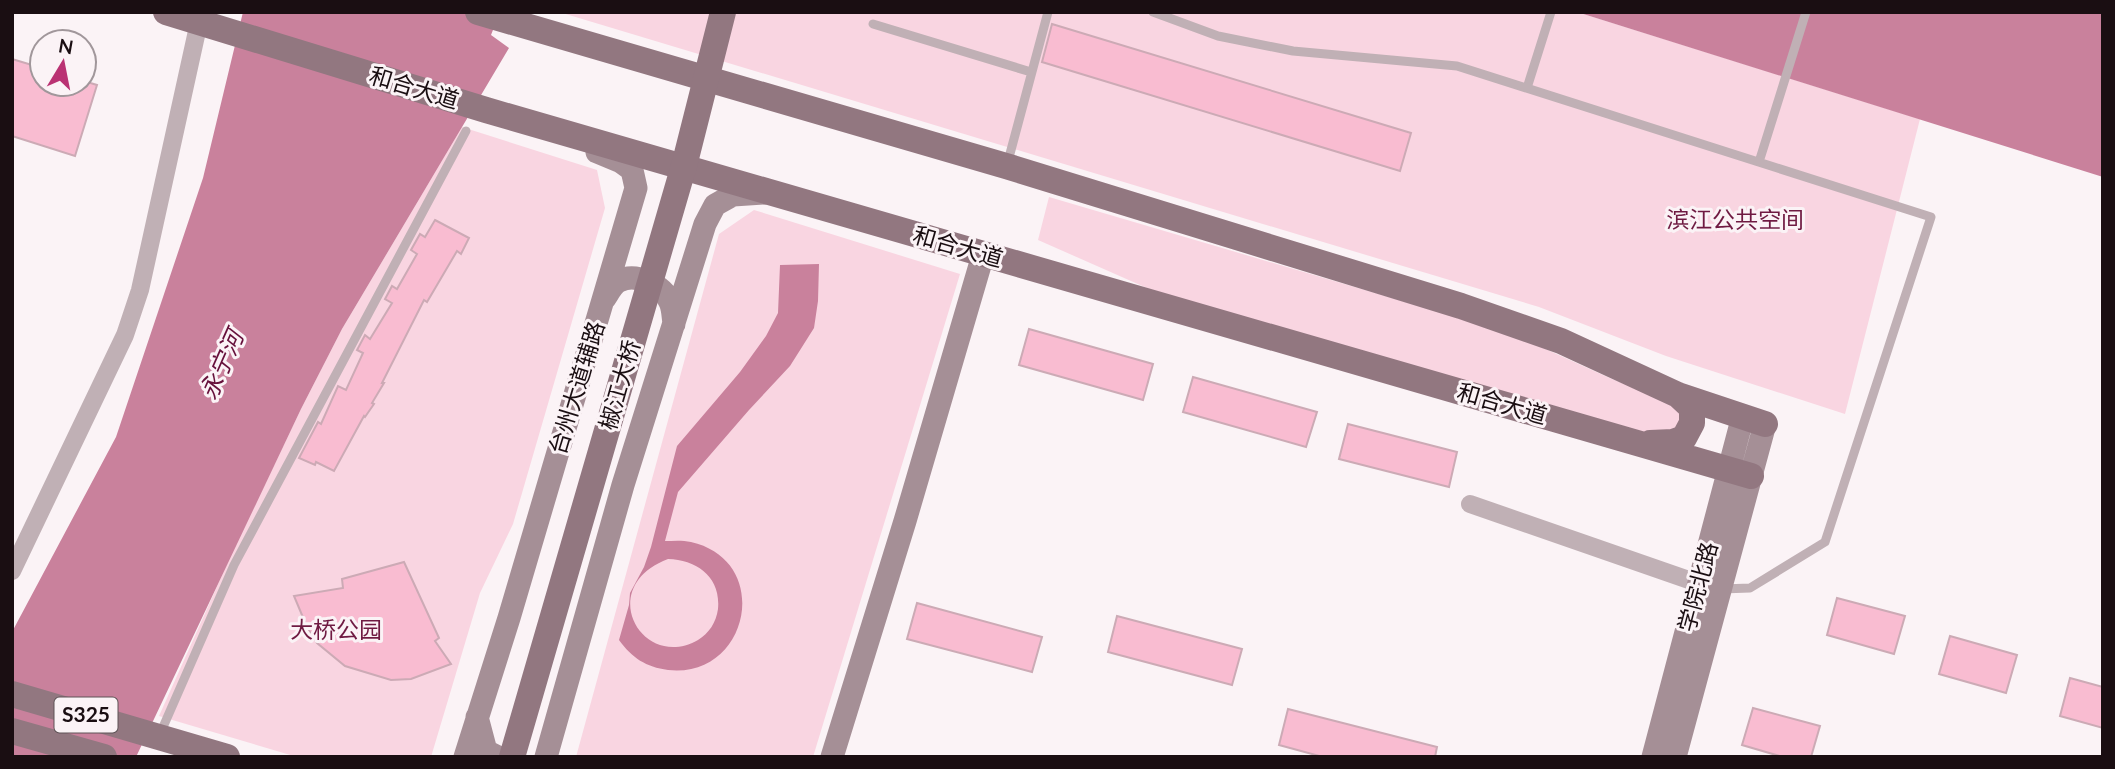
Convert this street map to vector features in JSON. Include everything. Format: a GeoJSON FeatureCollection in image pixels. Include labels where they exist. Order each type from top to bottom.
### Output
{"type":"FeatureCollection","features":[{"type":"Feature","properties":{"kind":"main road","name":"和合大道"},"geometry":{"type":"LineString","coordinates":[[166,12],[497,113],[1740,473]]}},
{"type":"Feature","properties":{"kind":"main road"},"geometry":{"type":"LineString","coordinates":[[478,12],[1006,166],[1461,306],[1561,341],[1678,395],[1754,420]]}},
{"type":"Feature","properties":{"kind":"main road","name":"椒江大桥"},"geometry":{"type":"LineString","coordinates":[[496,757],[669,158],[705,12]]}},
{"type":"Feature","properties":{"kind":"main road","name":"椒江大桥"},"geometry":{"type":"LineString","coordinates":[[512,757],[685,162],[723,12]]}},
{"type":"Feature","properties":{"kind":"main road","name":"台州大道辅路"},"geometry":{"type":"LineString","coordinates":[[466,757],[636,188],[632,170],[621,162],[550,139],[497,113]]}},
{"type":"Feature","properties":{"kind":"main road"},"geometry":{"type":"LineString","coordinates":[[529,757],[548,747],[620,496],[705,224],[715,205],[733,195],[772,192]]}},
{"type":"Feature","properties":{"kind":"main road"},"geometry":{"type":"LineString","coordinates":[[832,757],[983,255]]}},
{"type":"Feature","properties":{"kind":"main road"},"geometry":{"type":"LineString","coordinates":[[604,299],[616,282],[628,278],[645,280],[663,292],[671,303],[674,324]]}},
{"type":"Feature","properties":{"kind":"main road"},"geometry":{"type":"LineString","coordinates":[[1637,443],[1673,442],[1684,438],[1692,422],[1692,408],[1678,395]]}},
{"type":"Feature","properties":{"kind":"main road","name":"学院北路"},"geometry":{"type":"LineString","coordinates":[[1653,757],[1709,587],[1754,420]]}},
{"type":"Feature","properties":{"kind":"main road","name":"学院北路"},"geometry":{"type":"LineString","coordinates":[[1675,757],[1709,587]]}},
{"type":"Feature","properties":{"kind":"main road","name":"S325"},"geometry":{"type":"LineString","coordinates":[[12,694],[227,757]]}},
{"type":"Feature","properties":{"kind":"main road"},"geometry":{"type":"LineString","coordinates":[[477,717],[486,751],[496,757]]}},
{"type":"Feature","properties":{"kind":"main road","name":"S325"},"geometry":{"type":"LineString","coordinates":[[12,731],[104,757]]}},
{"type":"Feature","properties":{"kind":"street"},"geometry":{"type":"LineString","coordinates":[[12,571],[125,335],[140,290],[199,22]]}},
{"type":"Feature","properties":{"kind":"street"},"geometry":{"type":"LineString","coordinates":[[1469,504],[1709,587]]}},
{"type":"Feature","properties":{"kind":"lane"},"geometry":{"type":"LineString","coordinates":[[1006,166],[1048,12]]}},
{"type":"Feature","properties":{"kind":"lane"},"geometry":{"type":"LineString","coordinates":[[1153,12],[1217,36],[1293,51],[1457,66],[1931,217],[1825,542],[1750,587],[1709,587]]}},
{"type":"Feature","properties":{"kind":"lane"},"geometry":{"type":"LineString","coordinates":[[1527,88],[1551,12]]}},
{"type":"Feature","properties":{"kind":"lane"},"geometry":{"type":"LineString","coordinates":[[1759,162],[1806,12]]}},
{"type":"Feature","properties":{"kind":"lane"},"geometry":{"type":"LineString","coordinates":[[873,24],[1031,72]]}},
{"type":"Feature","properties":{"kind":"lane"},"geometry":{"type":"LineString","coordinates":[[159,736],[234,565],[466,131]]}},
{"type":"Feature","properties":{"kind":"green space","name":"滨江公共空间"},"geometry":{"type":"Polygon","coordinates":[[[559,12],[1577,12],[1920,119],[1845,414],[1666,356],[1539,307],[559,12]]]}},
{"type":"Feature","properties":{"kind":"green space","name":"大桥公园"},"geometry":{"type":"Polygon","coordinates":[[[462,127],[597,170],[605,208],[513,524],[480,593],[431,757],[297,757],[159,716],[232,553],[342,329],[462,127]]]}},
{"type":"Feature","properties":{"kind":"green space"},"geometry":{"type":"Polygon","coordinates":[[[1049,197],[1521,338],[1677,405],[1683,421],[1663,438],[1165,296],[1038,240],[1049,197]]]}},
{"type":"Feature","properties":{"kind":"green space"},"geometry":{"type":"Polygon","coordinates":[[[754,210],[960,274],[813,757],[576,757],[719,234],[754,210]]]}},
{"type":"Feature","properties":{"kind":"water","name":"永宁河"},"geometry":{"type":"Polygon","coordinates":[[[243,12],[500,12],[491,35],[509,48],[342,329],[301,409],[136,757],[12,757],[12,632],[116,437],[203,178],[243,12]]]}},
{"type":"Feature","properties":{"kind":"water"},"geometry":{"type":"Polygon","coordinates":[[[1577,12],[2103,12],[2103,177],[1577,12]]]}},
{"type":"Feature","properties":{"kind":"water"},"geometry":{"type":"Polygon","coordinates":[[[819,264],[814,328],[790,366],[678,492],[665,541],[691,542],[717,553],[734,571],[742,593],[741,616],[733,638],[717,656],[696,668],[668,670],[653,667],[634,657],[619,640],[630,593],[651,547],[677,446],[740,372],[766,336],[778,313],[780,265],[819,264]],[[668,559],[646,572],[634,588],[630,605],[634,622],[644,636],[659,645],[678,647],[698,640],[716,619],[718,598],[711,579],[697,567],[668,559]]]}},
{"type":"Feature","properties":{"kind":"building"},"geometry":{"type":"Polygon","coordinates":[[[1052,24],[1411,133],[1400,171],[1042,62],[1052,24]]]}},
{"type":"Feature","properties":{"kind":"building"},"geometry":{"type":"Polygon","coordinates":[[[12,59],[28,64],[28,98],[93,98],[75,156],[12,136],[12,59]]]}},
{"type":"Feature","properties":{"kind":"building"},"geometry":{"type":"Polygon","coordinates":[[[435,220],[469,238],[461,254],[457,251],[427,302],[424,300],[372,403],[374,404],[364,416],[334,471],[316,462],[315,465],[299,458],[318,422],[321,424],[338,386],[346,390],[363,353],[357,350],[365,335],[370,339],[392,303],[385,299],[392,286],[397,289],[417,254],[411,250],[420,234],[425,237],[435,220]]]}},
{"type":"Feature","properties":{"kind":"building"},"geometry":{"type":"Polygon","coordinates":[[[1029,329],[1153,364],[1143,400],[1019,365],[1029,329]]]}},
{"type":"Feature","properties":{"kind":"building"},"geometry":{"type":"Polygon","coordinates":[[[1193,377],[1317,412],[1306,447],[1183,412],[1193,377]]]}},
{"type":"Feature","properties":{"kind":"building"},"geometry":{"type":"Polygon","coordinates":[[[1348,424],[1457,452],[1449,487],[1339,459],[1348,424]]]}},
{"type":"Feature","properties":{"kind":"building"},"geometry":{"type":"Polygon","coordinates":[[[404,562],[439,638],[435,641],[451,664],[411,679],[391,680],[345,666],[317,643],[294,596],[343,588],[342,579],[404,562]]]}},
{"type":"Feature","properties":{"kind":"building"},"geometry":{"type":"Polygon","coordinates":[[[1837,598],[1905,616],[1894,654],[1827,635],[1837,598]]]}},
{"type":"Feature","properties":{"kind":"building"},"geometry":{"type":"Polygon","coordinates":[[[917,603],[1042,637],[1032,672],[907,639],[917,603]]]}},
{"type":"Feature","properties":{"kind":"building"},"geometry":{"type":"Polygon","coordinates":[[[1117,616],[1242,649],[1232,685],[1108,652],[1117,616]]]}},
{"type":"Feature","properties":{"kind":"building"},"geometry":{"type":"Polygon","coordinates":[[[1950,636],[2017,655],[2006,693],[1939,674],[1950,636]]]}},
{"type":"Feature","properties":{"kind":"building"},"geometry":{"type":"Polygon","coordinates":[[[2070,678],[2103,687],[2103,728],[2060,716],[2070,678]]]}},
{"type":"Feature","properties":{"kind":"building"},"geometry":{"type":"Polygon","coordinates":[[[1753,708],[1820,726],[1811,757],[1783,757],[1742,745],[1753,708]]]}},
{"type":"Feature","properties":{"kind":"building"},"geometry":{"type":"Polygon","coordinates":[[[1288,709],[1437,747],[1435,757],[1323,757],[1279,745],[1288,709]]]}}]}
